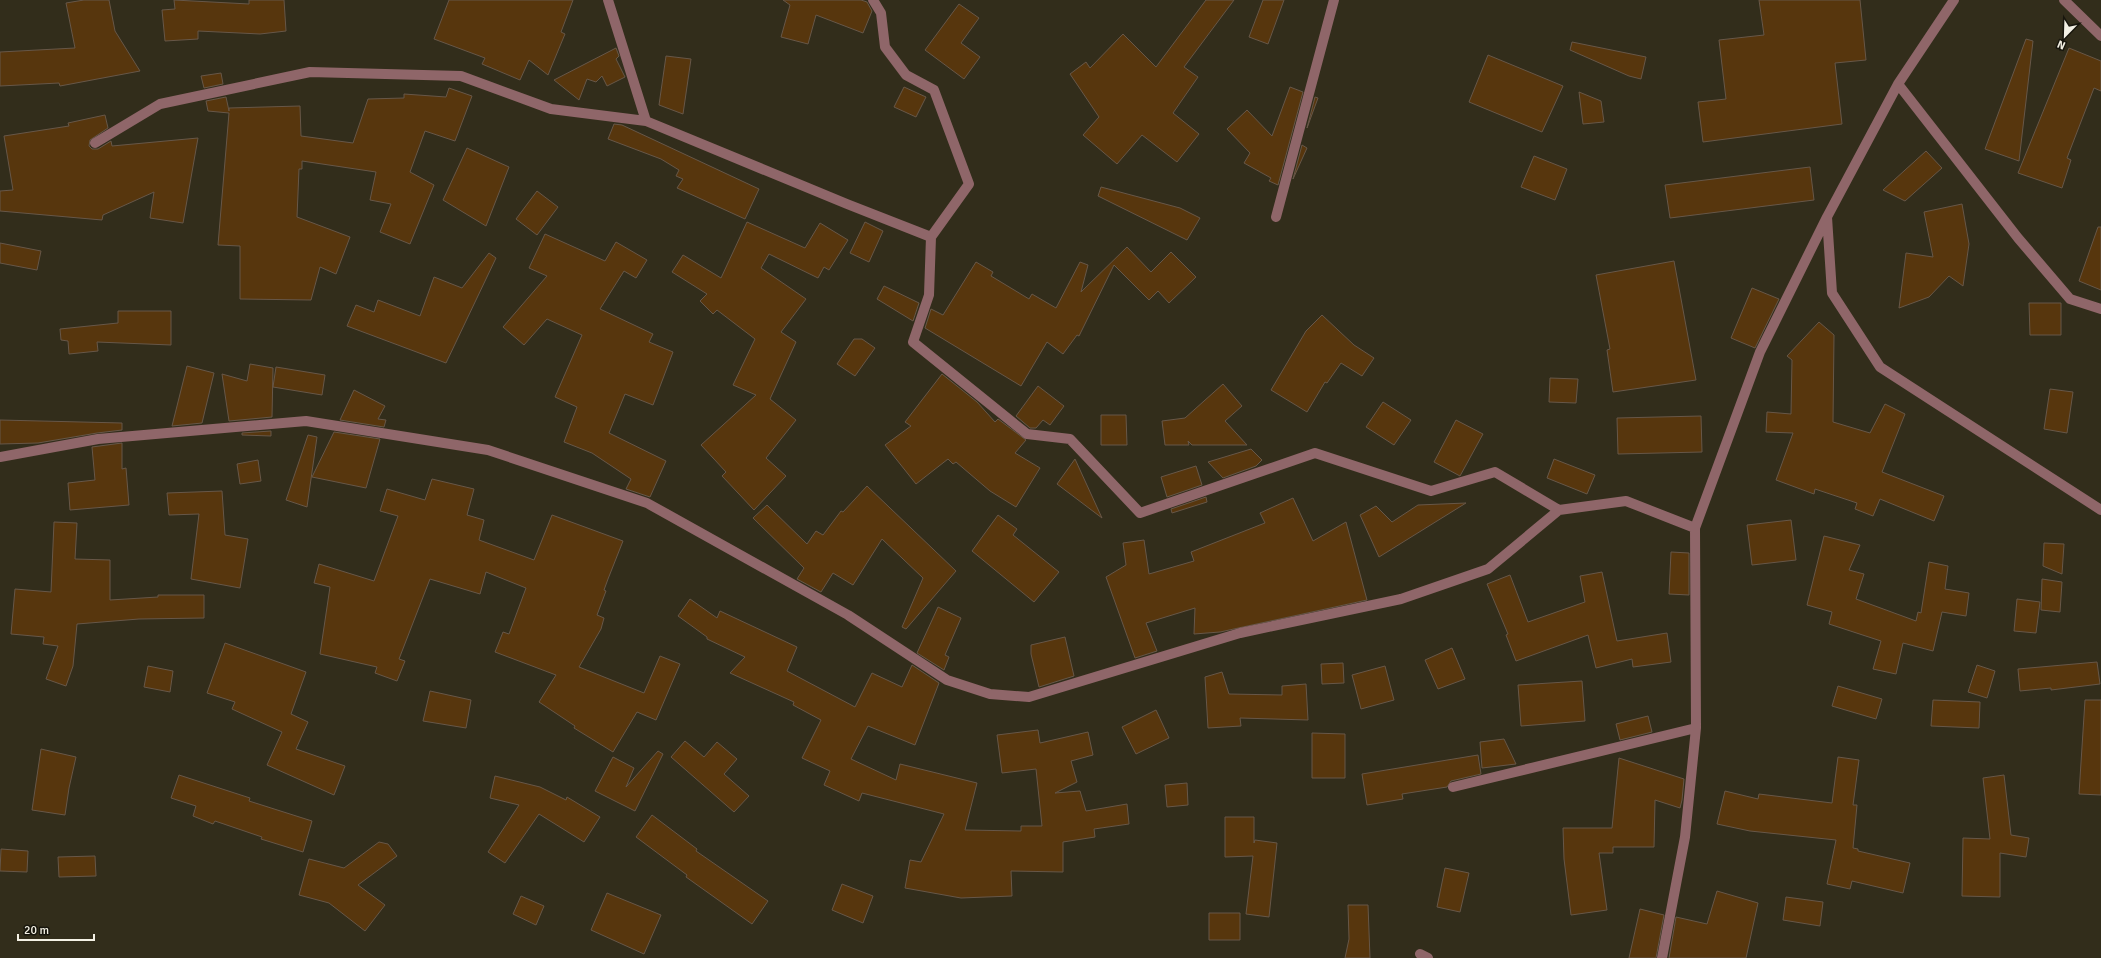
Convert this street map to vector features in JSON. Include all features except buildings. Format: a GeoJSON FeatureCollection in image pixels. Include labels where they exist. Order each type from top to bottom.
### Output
{"type":"FeatureCollection","features":[{"type":"Feature","properties":{"kind":"street"},"geometry":{"type":"LineString","coordinates":[[608,0],[646,121]]}},
{"type":"Feature","properties":{"kind":"street"},"geometry":{"type":"LineString","coordinates":[[873,0],[881,13],[885,47],[906,75],[934,90],[970,184],[931,237],[929,295],[913,342],[1027,434],[1070,439],[1140,513],[1315,453],[1431,491],[1495,472],[1559,510]]}},
{"type":"Feature","properties":{"kind":"street"},"geometry":{"type":"LineString","coordinates":[[1276,217],[1334,0]]}},
{"type":"Feature","properties":{"kind":"street"},"geometry":{"type":"LineString","coordinates":[[1662,958],[1685,836],[1696,728],[1695,528],[1760,352],[1827,217],[1898,84],[1954,0]]}},
{"type":"Feature","properties":{"kind":"street"},"geometry":{"type":"LineString","coordinates":[[2064,0],[2101,36]]}},
{"type":"Feature","properties":{"kind":"street"},"geometry":{"type":"LineString","coordinates":[[95,143],[160,104],[310,72],[461,76],[551,109],[646,121],[931,237]]}},
{"type":"Feature","properties":{"kind":"street"},"geometry":{"type":"LineString","coordinates":[[1898,84],[2018,238],[2070,299],[2101,309]]}},
{"type":"Feature","properties":{"kind":"street"},"geometry":{"type":"LineString","coordinates":[[1827,217],[1832,293],[1880,367],[2101,510]]}},
{"type":"Feature","properties":{"kind":"street"},"geometry":{"type":"LineString","coordinates":[[0,457],[98,439],[306,421],[488,450],[647,503],[848,615],[946,680],[990,694],[1029,697],[1240,633],[1401,599],[1488,569],[1559,510],[1626,501],[1695,528]]}},
{"type":"Feature","properties":{"kind":"street"},"geometry":{"type":"LineString","coordinates":[[1453,787],[1696,728]]}}]}
